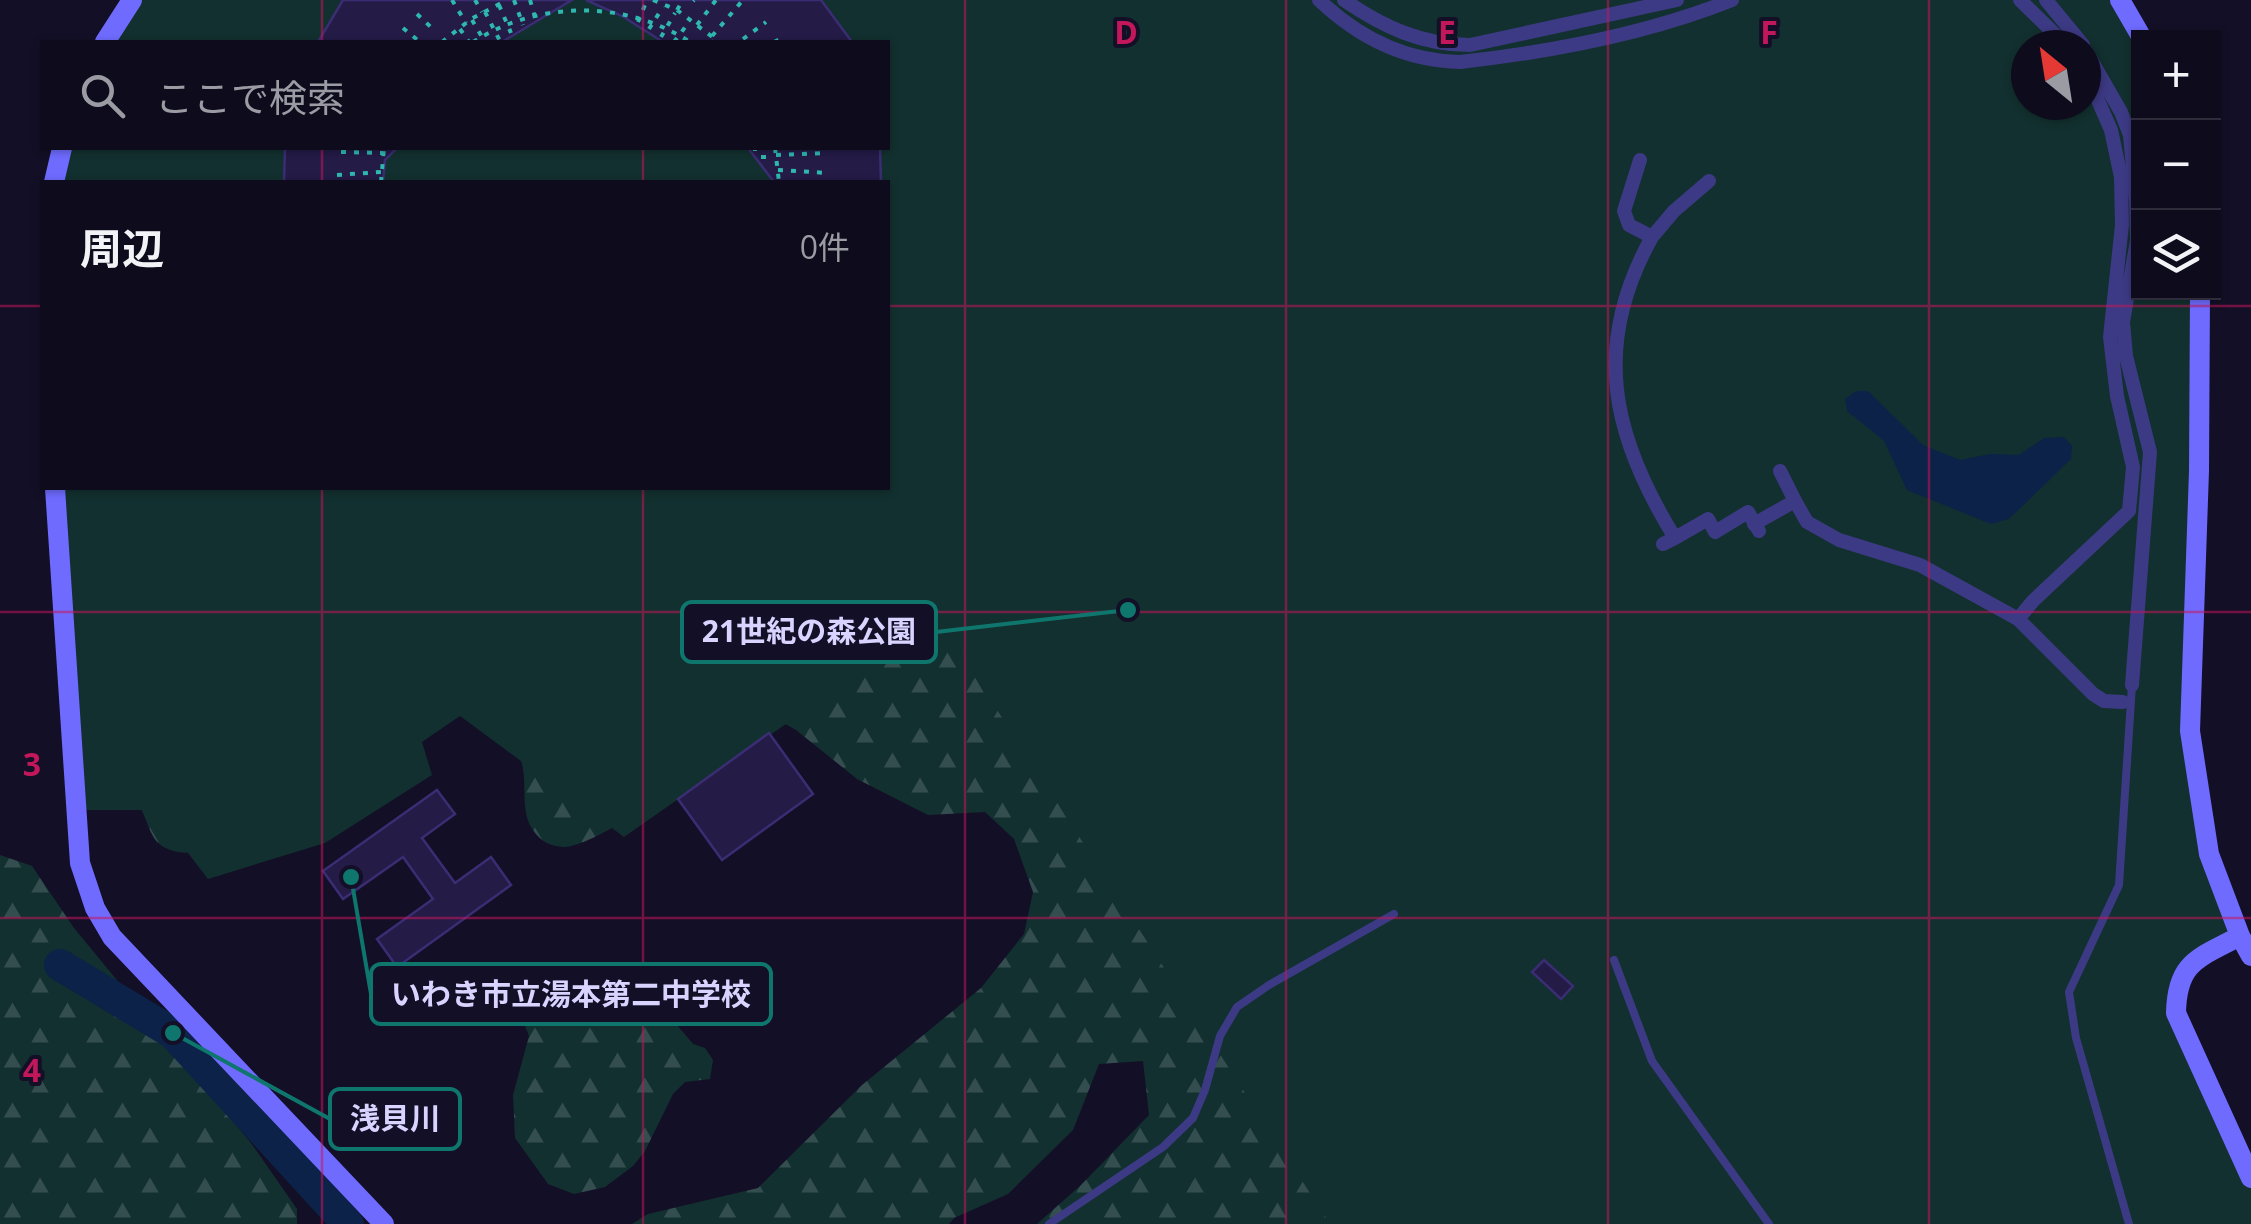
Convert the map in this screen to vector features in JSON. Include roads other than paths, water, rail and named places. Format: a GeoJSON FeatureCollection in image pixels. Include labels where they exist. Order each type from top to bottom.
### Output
{"type":"FeatureCollection","features":[{"type":"Feature","properties":{"kind":"street"},"geometry":{"type":"LineString","coordinates":[[107,40],[132,0]]}},
{"type":"Feature","properties":{"kind":"street"},"geometry":{"type":"LineString","coordinates":[[1320,0],[1366,37],[1389,48],[1444,62],[1460,62],[1605,37],[1688,17],[1732,0]]}},
{"type":"Feature","properties":{"kind":"street"},"geometry":{"type":"LineString","coordinates":[[1344,0],[1384,26],[1415,38],[1445,45],[1470,45],[1677,0]]}},
{"type":"Feature","properties":{"kind":"street"},"geometry":{"type":"LineString","coordinates":[[2020,0],[2051,30]]}},
{"type":"Feature","properties":{"kind":"street"},"geometry":{"type":"LineString","coordinates":[[2046,0],[2070,30]]}},
{"type":"Feature","properties":{"kind":"street"},"geometry":{"type":"LineString","coordinates":[[2120,0],[2137,30]]}},
{"type":"Feature","properties":{"kind":"street"},"geometry":{"type":"LineString","coordinates":[[2101,77],[2130,135],[2137,240],[2123,322],[2126,356],[2150,452],[2132,686]]}},
{"type":"Feature","properties":{"kind":"street"},"geometry":{"type":"LineString","coordinates":[[2018,619],[2128,511],[2132,490],[2131,450],[2110,337],[2122,225],[2121,177],[2111,130],[2101,107]]}},
{"type":"Feature","properties":{"kind":"street"},"geometry":{"type":"LineString","coordinates":[[54,180],[62,150]]}},
{"type":"Feature","properties":{"kind":"street"},"geometry":{"type":"LineString","coordinates":[[1640,160],[1624,211],[1629,225],[1652,238]]}},
{"type":"Feature","properties":{"kind":"street"},"geometry":{"type":"LineString","coordinates":[[1709,181],[1674,211],[1652,238],[1636,265],[1621,307],[1616,383],[1628,446],[1669,541],[1708,519],[1714,532],[1748,512],[1757,527],[1794,501]]}},
{"type":"Feature","properties":{"kind":"street"},"geometry":{"type":"LineString","coordinates":[[2200,300],[2190,731],[2209,854],[2251,956]]}},
{"type":"Feature","properties":{"kind":"street"},"geometry":{"type":"LineString","coordinates":[[1780,471],[1807,522],[1838,540],[1920,565],[2018,619],[2094,694],[2104,701],[2123,702]]}},
{"type":"Feature","properties":{"kind":"street"},"geometry":{"type":"LineString","coordinates":[[55,490],[78,845],[95,908],[112,937],[384,1224]]}},
{"type":"Feature","properties":{"kind":"street"},"geometry":{"type":"LineString","coordinates":[[2240,936],[2192,962],[2176,986],[2176,1014],[2251,1178]]}},
{"type":"Feature","properties":{"kind":"lane"},"geometry":{"type":"LineString","coordinates":[[2129,1224],[2076,1038],[2069,992],[2119,885],[2132,686]]}},
{"type":"Feature","properties":{"kind":"lane"},"geometry":{"type":"LineString","coordinates":[[1050,1224],[1163,1147],[1193,1118],[1220,1036],[1237,1007],[1394,914]]}},
{"type":"Feature","properties":{"kind":"lane"},"geometry":{"type":"LineString","coordinates":[[1614,960],[1652,1061],[1769,1224]]}},
{"type":"Feature","properties":{"kind":"water"},"geometry":{"type":"Polygon","coordinates":[[[1856,391],[1868,391],[1923,445],[1960,460],[1990,454],[2019,455],[2044,438],[2064,437],[2072,446],[2071,459],[2009,519],[1991,524],[1907,490],[1884,441],[1847,411],[1845,399],[1856,391]]]}},
{"type":"Feature","properties":{"kind":"waterway"},"geometry":{"type":"LineString","coordinates":[[60,965],[173,1033],[348,1224]]}},
{"type":"Feature","properties":{"kind":"place","name":"21世紀の森公園"},"geometry":{"type":"Point","coordinates":[1128,610]}},
{"type":"Feature","properties":{"kind":"place","name":"いわき市立湯本第二中学校"},"geometry":{"type":"Point","coordinates":[351,877]}},
{"type":"Feature","properties":{"kind":"place","name":"浅貝川"},"geometry":{"type":"Point","coordinates":[173,1033]}}]}
